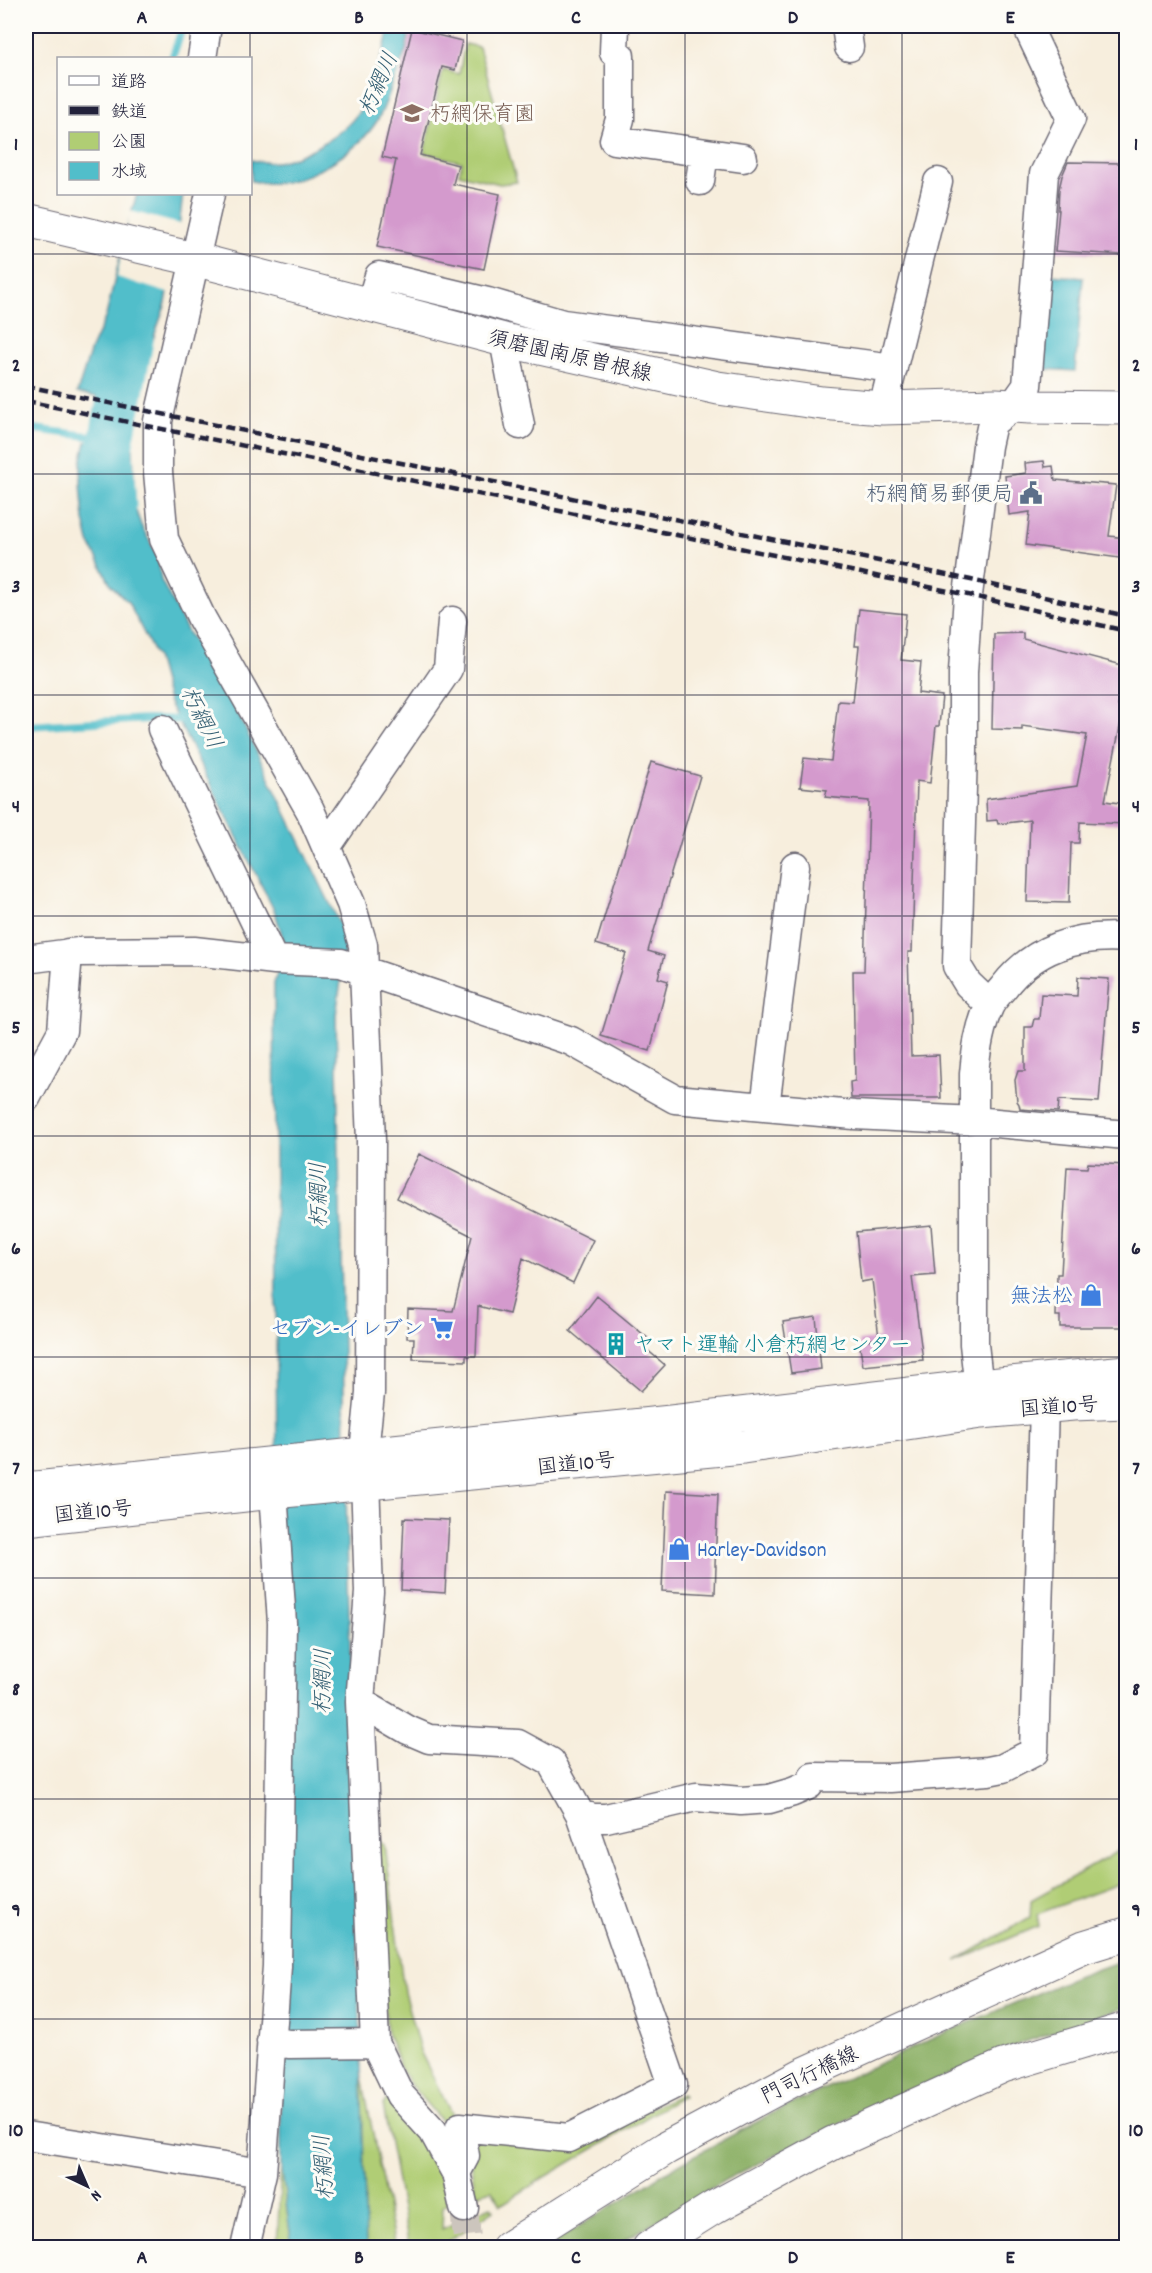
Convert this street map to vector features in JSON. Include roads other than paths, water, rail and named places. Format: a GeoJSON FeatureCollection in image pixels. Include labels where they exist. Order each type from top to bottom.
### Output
{"type":"FeatureCollection","features":[{"type":"Feature","properties":{"kind":"main road","name":"須磨園南原曽根線"},"geometry":{"type":"LineString","coordinates":[[26,220],[190,258],[504,340],[718,388],[822,403],[883,408],[996,405],[1126,408]]}},
{"type":"Feature","properties":{"kind":"main road","name":"国道10号"},"geometry":{"type":"LineString","coordinates":[[26,1489],[271,1478],[366,1484],[743,1447],[1126,1372]]}},
{"type":"Feature","properties":{"kind":"main road","name":"国道10号"},"geometry":{"type":"LineString","coordinates":[[26,1519],[271,1478],[364,1452],[671,1422],[980,1399],[1044,1406],[1126,1402]]}},
{"type":"Feature","properties":{"kind":"main road","name":"門司行橋線"},"geometry":{"type":"LineString","coordinates":[[508,2247],[666,2148],[802,2075],[1084,1947],[1126,1934]]}},
{"type":"Feature","properties":{"kind":"main road"},"geometry":{"type":"LineString","coordinates":[[649,2247],[713,2208],[833,2143],[1003,2066],[1126,2029]]}},
{"type":"Feature","properties":{"kind":"street"},"geometry":{"type":"LineString","coordinates":[[202,57],[207,26]]}},
{"type":"Feature","properties":{"kind":"street"},"geometry":{"type":"LineString","coordinates":[[615,26],[615,52],[620,56],[620,120],[614,140],[742,158]]}},
{"type":"Feature","properties":{"kind":"street"},"geometry":{"type":"LineString","coordinates":[[990,1005],[968,984],[957,966],[963,672],[968,595],[992,423],[1012,407],[1028,386],[1044,174],[1071,119],[1027,26]]}},
{"type":"Feature","properties":{"kind":"street"},"geometry":{"type":"LineString","coordinates":[[700,181],[704,153]]}},
{"type":"Feature","properties":{"kind":"street"},"geometry":{"type":"LineString","coordinates":[[883,408],[938,182]]}},
{"type":"Feature","properties":{"kind":"street"},"geometry":{"type":"LineString","coordinates":[[210,195],[190,258],[158,421],[158,472],[164,538],[202,619],[310,810],[351,904],[363,945],[353,967],[371,1141],[370,1393],[364,1452],[369,1592],[360,1702],[363,2043],[400,2095],[433,2131],[456,2173],[464,2208]]}},
{"type":"Feature","properties":{"kind":"street"},"geometry":{"type":"LineString","coordinates":[[370,306],[380,276],[488,302],[563,324],[893,368]]}},
{"type":"Feature","properties":{"kind":"street"},"geometry":{"type":"LineString","coordinates":[[504,340],[520,424]]}},
{"type":"Feature","properties":{"kind":"street"},"geometry":{"type":"LineString","coordinates":[[327,846],[448,669],[452,621]]}},
{"type":"Feature","properties":{"kind":"street"},"geometry":{"type":"LineString","coordinates":[[162,729],[274,959]]}},
{"type":"Feature","properties":{"kind":"street"},"geometry":{"type":"LineString","coordinates":[[765,1107],[795,866]]}},
{"type":"Feature","properties":{"kind":"street"},"geometry":{"type":"LineString","coordinates":[[980,1399],[974,1344],[976,1046],[990,1005],[1008,981],[1046,950],[1105,936],[1126,938]]}},
{"type":"Feature","properties":{"kind":"street"},"geometry":{"type":"LineString","coordinates":[[26,959],[68,953],[194,951],[353,967],[571,1041],[675,1100],[854,1115],[975,1121],[1126,1135]]}},
{"type":"Feature","properties":{"kind":"street"},"geometry":{"type":"LineString","coordinates":[[26,1098],[62,1031],[68,953]]}},
{"type":"Feature","properties":{"kind":"street"},"geometry":{"type":"LineString","coordinates":[[580,1814],[593,1818],[606,1818],[696,1797],[741,1801],[769,1799],[809,1785],[813,1777],[890,1779],[988,1771],[1003,1768],[1034,1752],[1044,1406]]}},
{"type":"Feature","properties":{"kind":"street"},"geometry":{"type":"LineString","coordinates":[[245,2247],[262,2173],[280,2043],[277,1965],[282,1623],[271,1478]]}},
{"type":"Feature","properties":{"kind":"street"},"geometry":{"type":"LineString","coordinates":[[360,1702],[408,1730],[429,1739],[518,1744],[551,1762],[580,1814],[674,2085],[569,2138],[460,2127],[465,2156],[456,2173]]}},
{"type":"Feature","properties":{"kind":"street"},"geometry":{"type":"LineString","coordinates":[[280,2043],[363,2043]]}},
{"type":"Feature","properties":{"kind":"street"},"geometry":{"type":"LineString","coordinates":[[26,2136],[262,2173]]}},
{"type":"Feature","properties":{"kind":"water"},"geometry":{"type":"Polygon","coordinates":[[[388,26],[409,26],[403,59],[382,111],[369,132],[347,152],[306,176],[278,183],[252,181],[252,160],[274,162],[292,158],[315,148],[347,126],[361,108],[387,38],[388,26]]]}},
{"type":"Feature","properties":{"kind":"water"},"geometry":{"type":"Polygon","coordinates":[[[137,195],[183,195],[166,303],[130,404],[77,393],[91,349],[106,316],[137,195]]]}},
{"type":"Feature","properties":{"kind":"water"},"geometry":{"type":"Polygon","coordinates":[[[1051,275],[1083,278],[1075,371],[1043,369],[1051,275]]]}},
{"type":"Feature","properties":{"kind":"water"},"geometry":{"type":"Polygon","coordinates":[[[86,442],[133,448],[135,508],[158,557],[161,580],[189,634],[217,670],[347,939],[336,1015],[366,2247],[292,2247],[281,2164],[274,983],[285,945],[275,912],[168,701],[156,657],[128,602],[111,585],[89,542],[84,520],[81,484],[81,463],[86,442]]]}},
{"type":"Feature","properties":{"kind":"waterway"},"geometry":{"type":"LineString","coordinates":[[172,57],[183,26]]}},
{"type":"Feature","properties":{"kind":"waterway","name":"朽網川"},"geometry":{"type":"LineString","coordinates":[[114,506],[110,447],[131,340]]}},
{"type":"Feature","properties":{"kind":"waterway"},"geometry":{"type":"LineString","coordinates":[[26,428],[111,439]]}},
{"type":"Feature","properties":{"kind":"waterway"},"geometry":{"type":"LineString","coordinates":[[26,726],[149,719],[186,720]]}},
{"type":"Feature","properties":{"kind":"tunnel"},"geometry":{"type":"LineString","coordinates":[[464,2208],[468,2248]]}},
{"type":"Feature","properties":{"kind":"railway"},"geometry":{"type":"LineString","coordinates":[[26,386],[971,580],[1126,616]]}},
{"type":"Feature","properties":{"kind":"railway"},"geometry":{"type":"LineString","coordinates":[[26,401],[968,595],[1126,631]]}},
{"type":"Feature","properties":{"kind":"place","name":"朽網保育園"},"geometry":{"type":"Point","coordinates":[412,113]}},
{"type":"Feature","properties":{"kind":"place","name":"朽網簡易郵便局"},"geometry":{"type":"Point","coordinates":[1031,493]}},
{"type":"Feature","properties":{"kind":"place","name":"無法松"},"geometry":{"type":"Point","coordinates":[1091,1295]}},
{"type":"Feature","properties":{"kind":"place","name":"セブン-イレブン"},"geometry":{"type":"Point","coordinates":[442,1328]}},
{"type":"Feature","properties":{"kind":"place","name":"ヤマト運輸 小倉朽網センター"},"geometry":{"type":"Point","coordinates":[616,1344]}},
{"type":"Feature","properties":{"kind":"place","name":"Harley-Davidson"},"geometry":{"type":"Point","coordinates":[679,1549]}}]}
